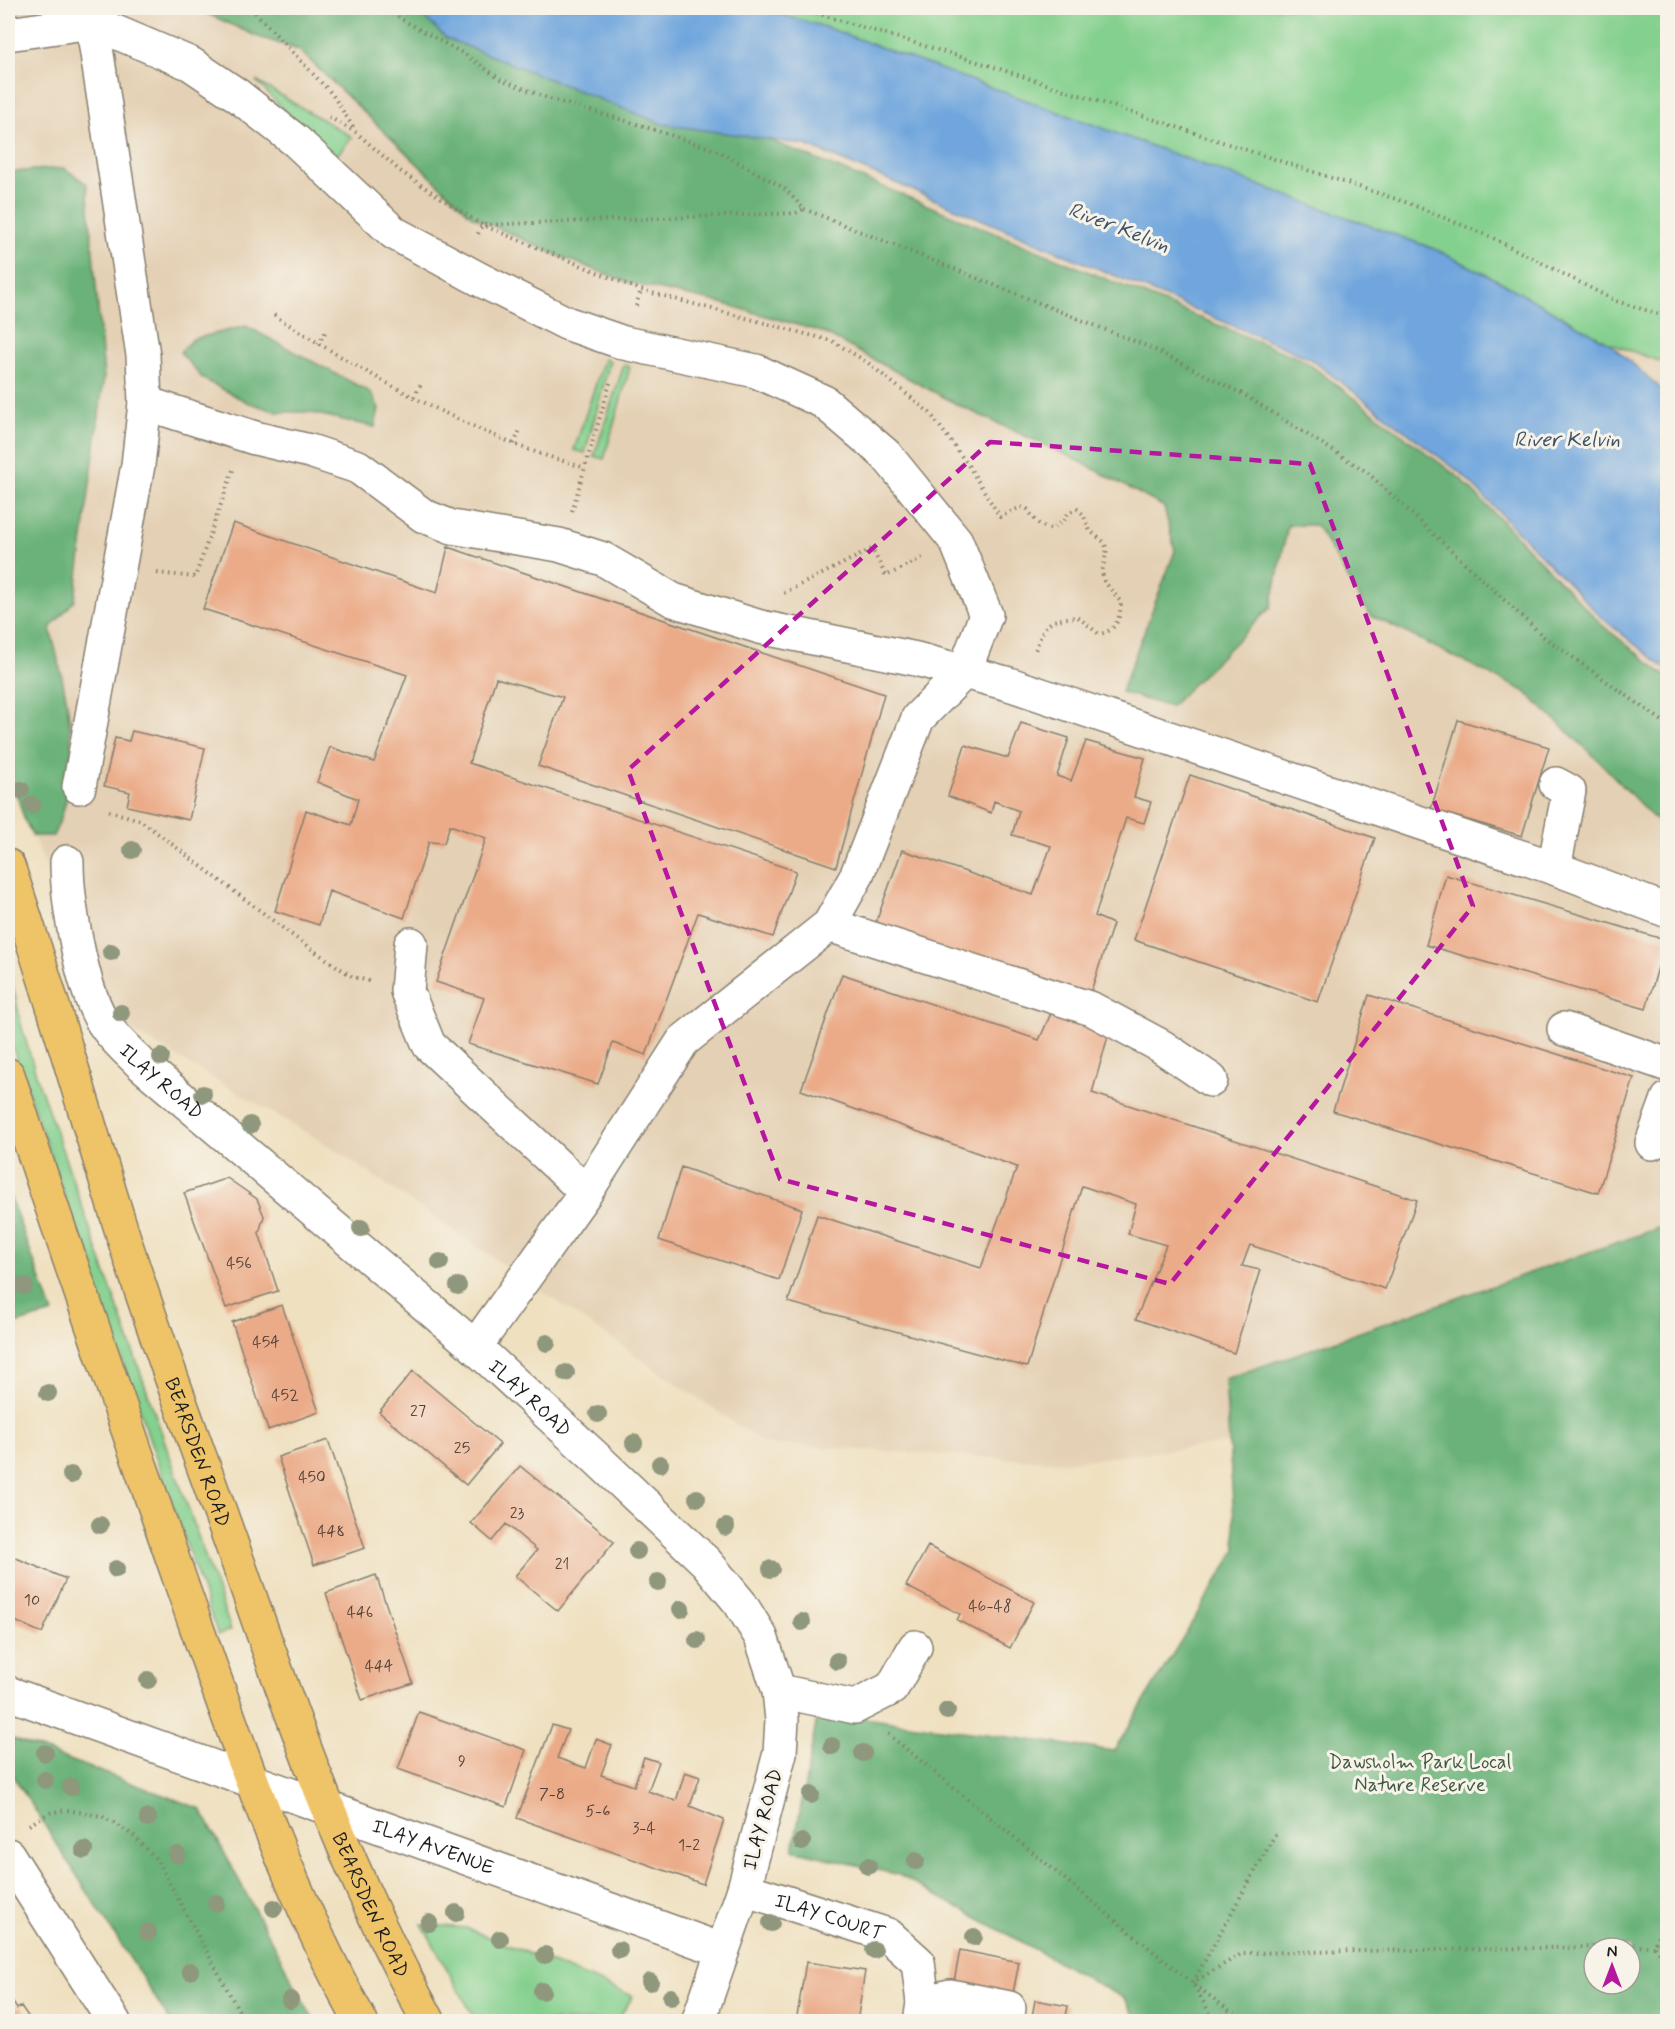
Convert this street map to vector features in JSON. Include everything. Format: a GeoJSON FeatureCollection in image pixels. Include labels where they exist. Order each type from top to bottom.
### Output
{"type":"FeatureCollection","features":[{"type":"Feature","properties":{"kind":"main road","name":"BEARSDEN ROAD"},"geometry":{"type":"LineString","coordinates":[[8,866],[78,1084],[123,1235],[326,1809],[401,1973],[429,2022]]}},
{"type":"Feature","properties":{"kind":"main road"},"geometry":{"type":"LineString","coordinates":[[8,1076],[63,1243],[250,1781],[302,1902],[361,2022]]}},
{"type":"Feature","properties":{"kind":"street"},"geometry":{"type":"LineString","coordinates":[[88,797],[138,465],[145,403],[143,355],[91,15]]}},
{"type":"Feature","properties":{"kind":"street"},"geometry":{"type":"LineString","coordinates":[[8,34],[91,15],[191,64],[237,95],[296,141],[394,233],[479,279],[566,323],[624,343],[756,371],[824,402],[886,455],[956,541],[986,615],[964,672],[918,718],[855,877],[829,925],[683,1041],[586,1192],[475,1347]]}},
{"type":"Feature","properties":{"kind":"street"},"geometry":{"type":"LineString","coordinates":[[145,403],[255,438],[310,451],[358,467],[424,516],[452,527],[559,545],[603,559],[672,600],[708,613],[760,627],[916,659],[1009,684],[1554,868],[1668,911]]}},
{"type":"Feature","properties":{"kind":"street"},"geometry":{"type":"LineString","coordinates":[[1554,868],[1569,790],[1556,784]]}},
{"type":"Feature","properties":{"kind":"street","name":"ILAY ROAD"},"geometry":{"type":"LineString","coordinates":[[66,862],[67,886],[86,977],[100,1018],[116,1038],[141,1064],[475,1347],[706,1562],[740,1603],[762,1637],[779,1691],[782,1720],[780,1753],[744,1889],[698,2022]]}},
{"type":"Feature","properties":{"kind":"street"},"geometry":{"type":"LineString","coordinates":[[829,925],[1092,1009],[1161,1046],[1211,1080]]}},
{"type":"Feature","properties":{"kind":"street"},"geometry":{"type":"LineString","coordinates":[[411,944],[407,991],[429,1045],[586,1192]]}},
{"type":"Feature","properties":{"kind":"street"},"geometry":{"type":"LineString","coordinates":[[1564,1029],[1668,1065]]}},
{"type":"Feature","properties":{"kind":"street"},"geometry":{"type":"LineString","coordinates":[[1652,1143],[1668,1099]]}},
{"type":"Feature","properties":{"kind":"street"},"geometry":{"type":"LineString","coordinates":[[779,1691],[855,1707],[892,1688],[915,1647]]}},
{"type":"Feature","properties":{"kind":"street","name":"ILAY AVENUE"},"geometry":{"type":"LineString","coordinates":[[8,1693],[722,1950]]}},
{"type":"Feature","properties":{"kind":"street"},"geometry":{"type":"LineString","coordinates":[[8,1856],[114,2022]]}},
{"type":"Feature","properties":{"kind":"street","name":"ILAY COURT"},"geometry":{"type":"LineString","coordinates":[[744,1889],[888,1935],[918,1962],[922,2012]]}},
{"type":"Feature","properties":{"kind":"street"},"geometry":{"type":"LineString","coordinates":[[922,2012],[950,1996],[1009,2008],[1007,2022]]}},
{"type":"Feature","properties":{"kind":"path"},"geometry":{"type":"LineString","coordinates":[[251,8],[332,94],[357,133]]}},
{"type":"Feature","properties":{"kind":"path"},"geometry":{"type":"LineString","coordinates":[[389,8],[401,19],[466,55],[500,79],[550,99],[637,124],[718,151],[784,188],[804,208],[1149,347],[1241,393],[1367,472],[1544,637],[1668,725]]}},
{"type":"Feature","properties":{"kind":"path"},"geometry":{"type":"LineString","coordinates":[[799,8],[991,66],[1408,203],[1491,237],[1616,301],[1668,317]]}},
{"type":"Feature","properties":{"kind":"path"},"geometry":{"type":"LineString","coordinates":[[481,229],[483,225],[796,213],[804,208]]}},
{"type":"Feature","properties":{"kind":"path"},"geometry":{"type":"LineString","coordinates":[[274,315],[318,344],[414,397],[514,444],[585,468]]}},
{"type":"Feature","properties":{"kind":"path"},"geometry":{"type":"LineString","coordinates":[[318,344],[326,332]]}},
{"type":"Feature","properties":{"kind":"path"},"geometry":{"type":"LineString","coordinates":[[570,517],[614,373]]}},
{"type":"Feature","properties":{"kind":"path"},"geometry":{"type":"LineString","coordinates":[[414,397],[421,384]]}},
{"type":"Feature","properties":{"kind":"path"},"geometry":{"type":"LineString","coordinates":[[514,444],[520,430]]}},
{"type":"Feature","properties":{"kind":"path"},"geometry":{"type":"LineString","coordinates":[[178,574],[195,577],[234,466]]}},
{"type":"Feature","properties":{"kind":"path"},"geometry":{"type":"LineString","coordinates":[[781,594],[872,549],[886,576]]}},
{"type":"Feature","properties":{"kind":"path"},"geometry":{"type":"LineString","coordinates":[[88,797],[140,820],[304,944],[353,977],[407,991]]}},
{"type":"Feature","properties":{"kind":"path"},"geometry":{"type":"LineString","coordinates":[[855,1707],[1192,1983],[1245,2022]]}},
{"type":"Feature","properties":{"kind":"path"},"geometry":{"type":"LineString","coordinates":[[24,1828],[49,1813],[66,1810],[102,1816],[133,1835],[158,1860],[245,2022]]}},
{"type":"Feature","properties":{"kind":"path"},"geometry":{"type":"LineString","coordinates":[[1192,1983],[1276,1833]]}},
{"type":"Feature","properties":{"kind":"path"},"geometry":{"type":"LineString","coordinates":[[1654,1946],[1668,1907]]}},
{"type":"Feature","properties":{"kind":"path"},"geometry":{"type":"LineString","coordinates":[[1192,1983],[1243,1953],[1654,1946]]}},
{"type":"Feature","properties":{"kind":"path"},"geometry":{"type":"LineString","coordinates":[[1654,1946],[1668,1965]]}},
{"type":"Feature","properties":{"kind":"path"},"geometry":{"type":"LineString","coordinates":[[1192,1983],[1215,2022]]}},
{"type":"Feature","properties":{"kind":"highlighted area"},"geometry":{"type":"Polygon","coordinates":[[[990,442],[1310,464],[1473,906],[1170,1284],[780,1179],[628,770],[990,442]]]}},
{"type":"Feature","properties":{"kind":"shaded area"},"geometry":{"type":"Polygon","coordinates":[[[8,8],[1667,8],[1667,1327],[1424,1421],[1065,1462],[765,1444],[333,1148],[110,1018],[33,836],[8,758],[8,8]]]}},
{"type":"Feature","properties":{"kind":"green space"},"geometry":{"type":"Polygon","coordinates":[[[195,8],[487,8],[733,125],[1305,361],[1461,479],[1602,625],[1667,677],[1667,832],[1595,757],[1524,691],[1370,615],[1316,525],[1288,525],[1271,607],[1170,707],[1121,692],[1175,551],[1164,507],[1081,462],[960,406],[822,332],[721,303],[630,283],[559,256],[472,216],[299,50],[256,36],[195,8]]]}},
{"type":"Feature","properties":{"kind":"green space"},"geometry":{"type":"Polygon","coordinates":[[[758,8],[1667,8],[1667,364],[1609,343],[1499,281],[758,8]]]}},
{"type":"Feature","properties":{"kind":"green space"},"geometry":{"type":"Polygon","coordinates":[[[256,81],[352,137],[333,160],[256,81]]]}},
{"type":"Feature","properties":{"kind":"green space"},"geometry":{"type":"Polygon","coordinates":[[[64,168],[87,184],[104,376],[75,600],[50,628],[68,706],[71,733],[69,786],[63,811],[53,836],[33,836],[25,821],[8,768],[8,172],[64,168]]]}},
{"type":"Feature","properties":{"kind":"green space"},"geometry":{"type":"Polygon","coordinates":[[[246,326],[370,392],[379,408],[375,427],[308,412],[277,412],[247,402],[203,379],[180,352],[193,339],[246,326]]]}},
{"type":"Feature","properties":{"kind":"green space"},"geometry":{"type":"Polygon","coordinates":[[[604,359],[610,361],[585,453],[574,450],[604,359]]]}},
{"type":"Feature","properties":{"kind":"green space"},"geometry":{"type":"Polygon","coordinates":[[[624,365],[630,367],[604,459],[594,456],[624,365]]]}},
{"type":"Feature","properties":{"kind":"green space"},"geometry":{"type":"Polygon","coordinates":[[[8,964],[22,1028],[38,1081],[231,1630],[218,1635],[8,1034],[8,964]]]}},
{"type":"Feature","properties":{"kind":"green space"},"geometry":{"type":"Polygon","coordinates":[[[8,1191],[53,1313],[8,1326],[8,1191]]]}},
{"type":"Feature","properties":{"kind":"green space","name":"Dawsholm Park Local Nature Reserve"},"geometry":{"type":"Polygon","coordinates":[[[1667,1225],[1667,2021],[1138,2021],[1124,1998],[899,1875],[793,1850],[818,1712],[1114,1751],[1236,1550],[1225,1379],[1667,1225]]]}},
{"type":"Feature","properties":{"kind":"green space"},"geometry":{"type":"Polygon","coordinates":[[[8,1737],[201,1809],[314,2021],[170,2021],[8,1768],[8,1737]]]}},
{"type":"Feature","properties":{"kind":"green space"},"geometry":{"type":"Polygon","coordinates":[[[422,1924],[466,1928],[633,1996],[617,2021],[476,2021],[422,1924]]]}},
{"type":"Feature","properties":{"kind":"water","name":"River Kelvin"},"geometry":{"type":"Polygon","coordinates":[[[415,8],[758,8],[825,27],[1437,250],[1499,281],[1609,343],[1667,394],[1667,670],[1602,618],[1463,475],[1309,358],[806,145],[662,124],[446,38],[415,8]]]}},
{"type":"Feature","properties":{"kind":"building"},"geometry":{"type":"Polygon","coordinates":[[[233,523],[437,593],[448,547],[884,694],[836,867],[538,766],[563,697],[496,678],[469,763],[796,871],[773,937],[698,913],[646,1055],[613,1043],[598,1084],[468,1044],[484,998],[436,982],[486,838],[450,825],[444,843],[429,842],[404,918],[329,891],[319,925],[275,911],[306,810],[351,825],[358,799],[317,782],[330,747],[374,762],[407,675],[203,609],[233,523]]]}},
{"type":"Feature","properties":{"kind":"building"},"geometry":{"type":"Polygon","coordinates":[[[1458,720],[1549,747],[1522,836],[1431,809],[1458,720]]]}},
{"type":"Feature","properties":{"kind":"building"},"geometry":{"type":"Polygon","coordinates":[[[1021,723],[1069,738],[1057,776],[1071,781],[1086,741],[1145,758],[1134,797],[1151,802],[1144,823],[1126,818],[1095,916],[1113,924],[1088,1000],[875,925],[902,850],[1033,895],[1051,846],[1012,835],[1019,811],[994,801],[991,813],[948,796],[965,745],[1008,758],[1021,723]]]}},
{"type":"Feature","properties":{"kind":"building"},"geometry":{"type":"Polygon","coordinates":[[[132,731],[205,748],[189,820],[127,806],[130,792],[104,786],[115,738],[129,741],[132,731]]]}},
{"type":"Feature","properties":{"kind":"building"},"geometry":{"type":"Polygon","coordinates":[[[1190,775],[1375,838],[1318,1002],[1134,940],[1190,775]]]}},
{"type":"Feature","properties":{"kind":"building"},"geometry":{"type":"Polygon","coordinates":[[[1446,875],[1666,940],[1646,1009],[1426,945],[1446,875]]]}},
{"type":"Feature","properties":{"kind":"building"},"geometry":{"type":"Polygon","coordinates":[[[842,974],[1039,1040],[1053,1009],[1110,1029],[1092,1093],[1417,1200],[1385,1289],[1250,1245],[1242,1266],[1260,1270],[1234,1353],[1136,1319],[1166,1245],[1128,1234],[1136,1204],[1082,1186],[1027,1367],[788,1302],[817,1215],[981,1268],[1017,1167],[801,1090],[842,974]]]}},
{"type":"Feature","properties":{"kind":"building"},"geometry":{"type":"Polygon","coordinates":[[[1369,995],[1634,1078],[1598,1193],[1333,1111],[1369,995]]]}},
{"type":"Feature","properties":{"kind":"building"},"geometry":{"type":"Polygon","coordinates":[[[681,1167],[802,1209],[779,1280],[659,1240],[681,1167]]]}},
{"type":"Feature","properties":{"kind":"building"},"geometry":{"type":"Polygon","coordinates":[[[227,1178],[257,1199],[264,1216],[259,1233],[278,1291],[226,1308],[184,1193],[227,1178]]]}},
{"type":"Feature","properties":{"kind":"building"},"geometry":{"type":"Polygon","coordinates":[[[282,1305],[319,1412],[268,1430],[232,1322],[282,1305]]]}},
{"type":"Feature","properties":{"kind":"building"},"geometry":{"type":"Polygon","coordinates":[[[413,1371],[500,1444],[466,1485],[379,1412],[413,1371]]]}},
{"type":"Feature","properties":{"kind":"building"},"geometry":{"type":"Polygon","coordinates":[[[328,1440],[365,1548],[314,1565],[278,1457],[328,1440]]]}},
{"type":"Feature","properties":{"kind":"building"},"geometry":{"type":"Polygon","coordinates":[[[520,1466],[614,1542],[558,1611],[515,1576],[537,1550],[506,1524],[492,1541],[471,1523],[520,1466]]]}},
{"type":"Feature","properties":{"kind":"building"},"geometry":{"type":"Polygon","coordinates":[[[928,1546],[1034,1602],[1010,1648],[957,1620],[960,1614],[906,1586],[928,1546]]]}},
{"type":"Feature","properties":{"kind":"building"},"geometry":{"type":"Polygon","coordinates":[[[9,1555],[66,1579],[42,1633],[8,1618],[9,1555]]]}},
{"type":"Feature","properties":{"kind":"building"},"geometry":{"type":"Polygon","coordinates":[[[376,1575],[413,1683],[362,1700],[326,1593],[376,1575]]]}},
{"type":"Feature","properties":{"kind":"building"},"geometry":{"type":"Polygon","coordinates":[[[419,1712],[526,1750],[506,1807],[398,1769],[419,1712]]]}},
{"type":"Feature","properties":{"kind":"building"},"geometry":{"type":"Polygon","coordinates":[[[552,1725],[568,1730],[557,1758],[586,1768],[596,1739],[612,1745],[601,1775],[634,1786],[644,1757],[659,1762],[648,1791],[676,1801],[685,1772],[700,1777],[690,1806],[724,1820],[703,1884],[517,1818],[552,1725]]]}},
{"type":"Feature","properties":{"kind":"building"},"geometry":{"type":"Polygon","coordinates":[[[960,1950],[1019,1962],[1012,1999],[953,1987],[960,1950]]]}},
{"type":"Feature","properties":{"kind":"building"},"geometry":{"type":"Polygon","coordinates":[[[806,1962],[865,1971],[857,2022],[796,2022],[806,1962]]]}},
{"type":"Feature","properties":{"kind":"building"},"geometry":{"type":"Polygon","coordinates":[[[8,1995],[17,2009],[21,2006],[32,2022],[8,2022],[8,1995]]]}},
{"type":"Feature","properties":{"kind":"building"},"geometry":{"type":"Polygon","coordinates":[[[1035,2000],[1068,2006],[1065,2022],[1031,2022],[1035,2000]]]}},
{"type":"Feature","properties":{"kind":"building"},"geometry":{"type":"Polygon","coordinates":[[[949,2007],[982,2012],[981,2022],[946,2022],[949,2007]]]}}]}
